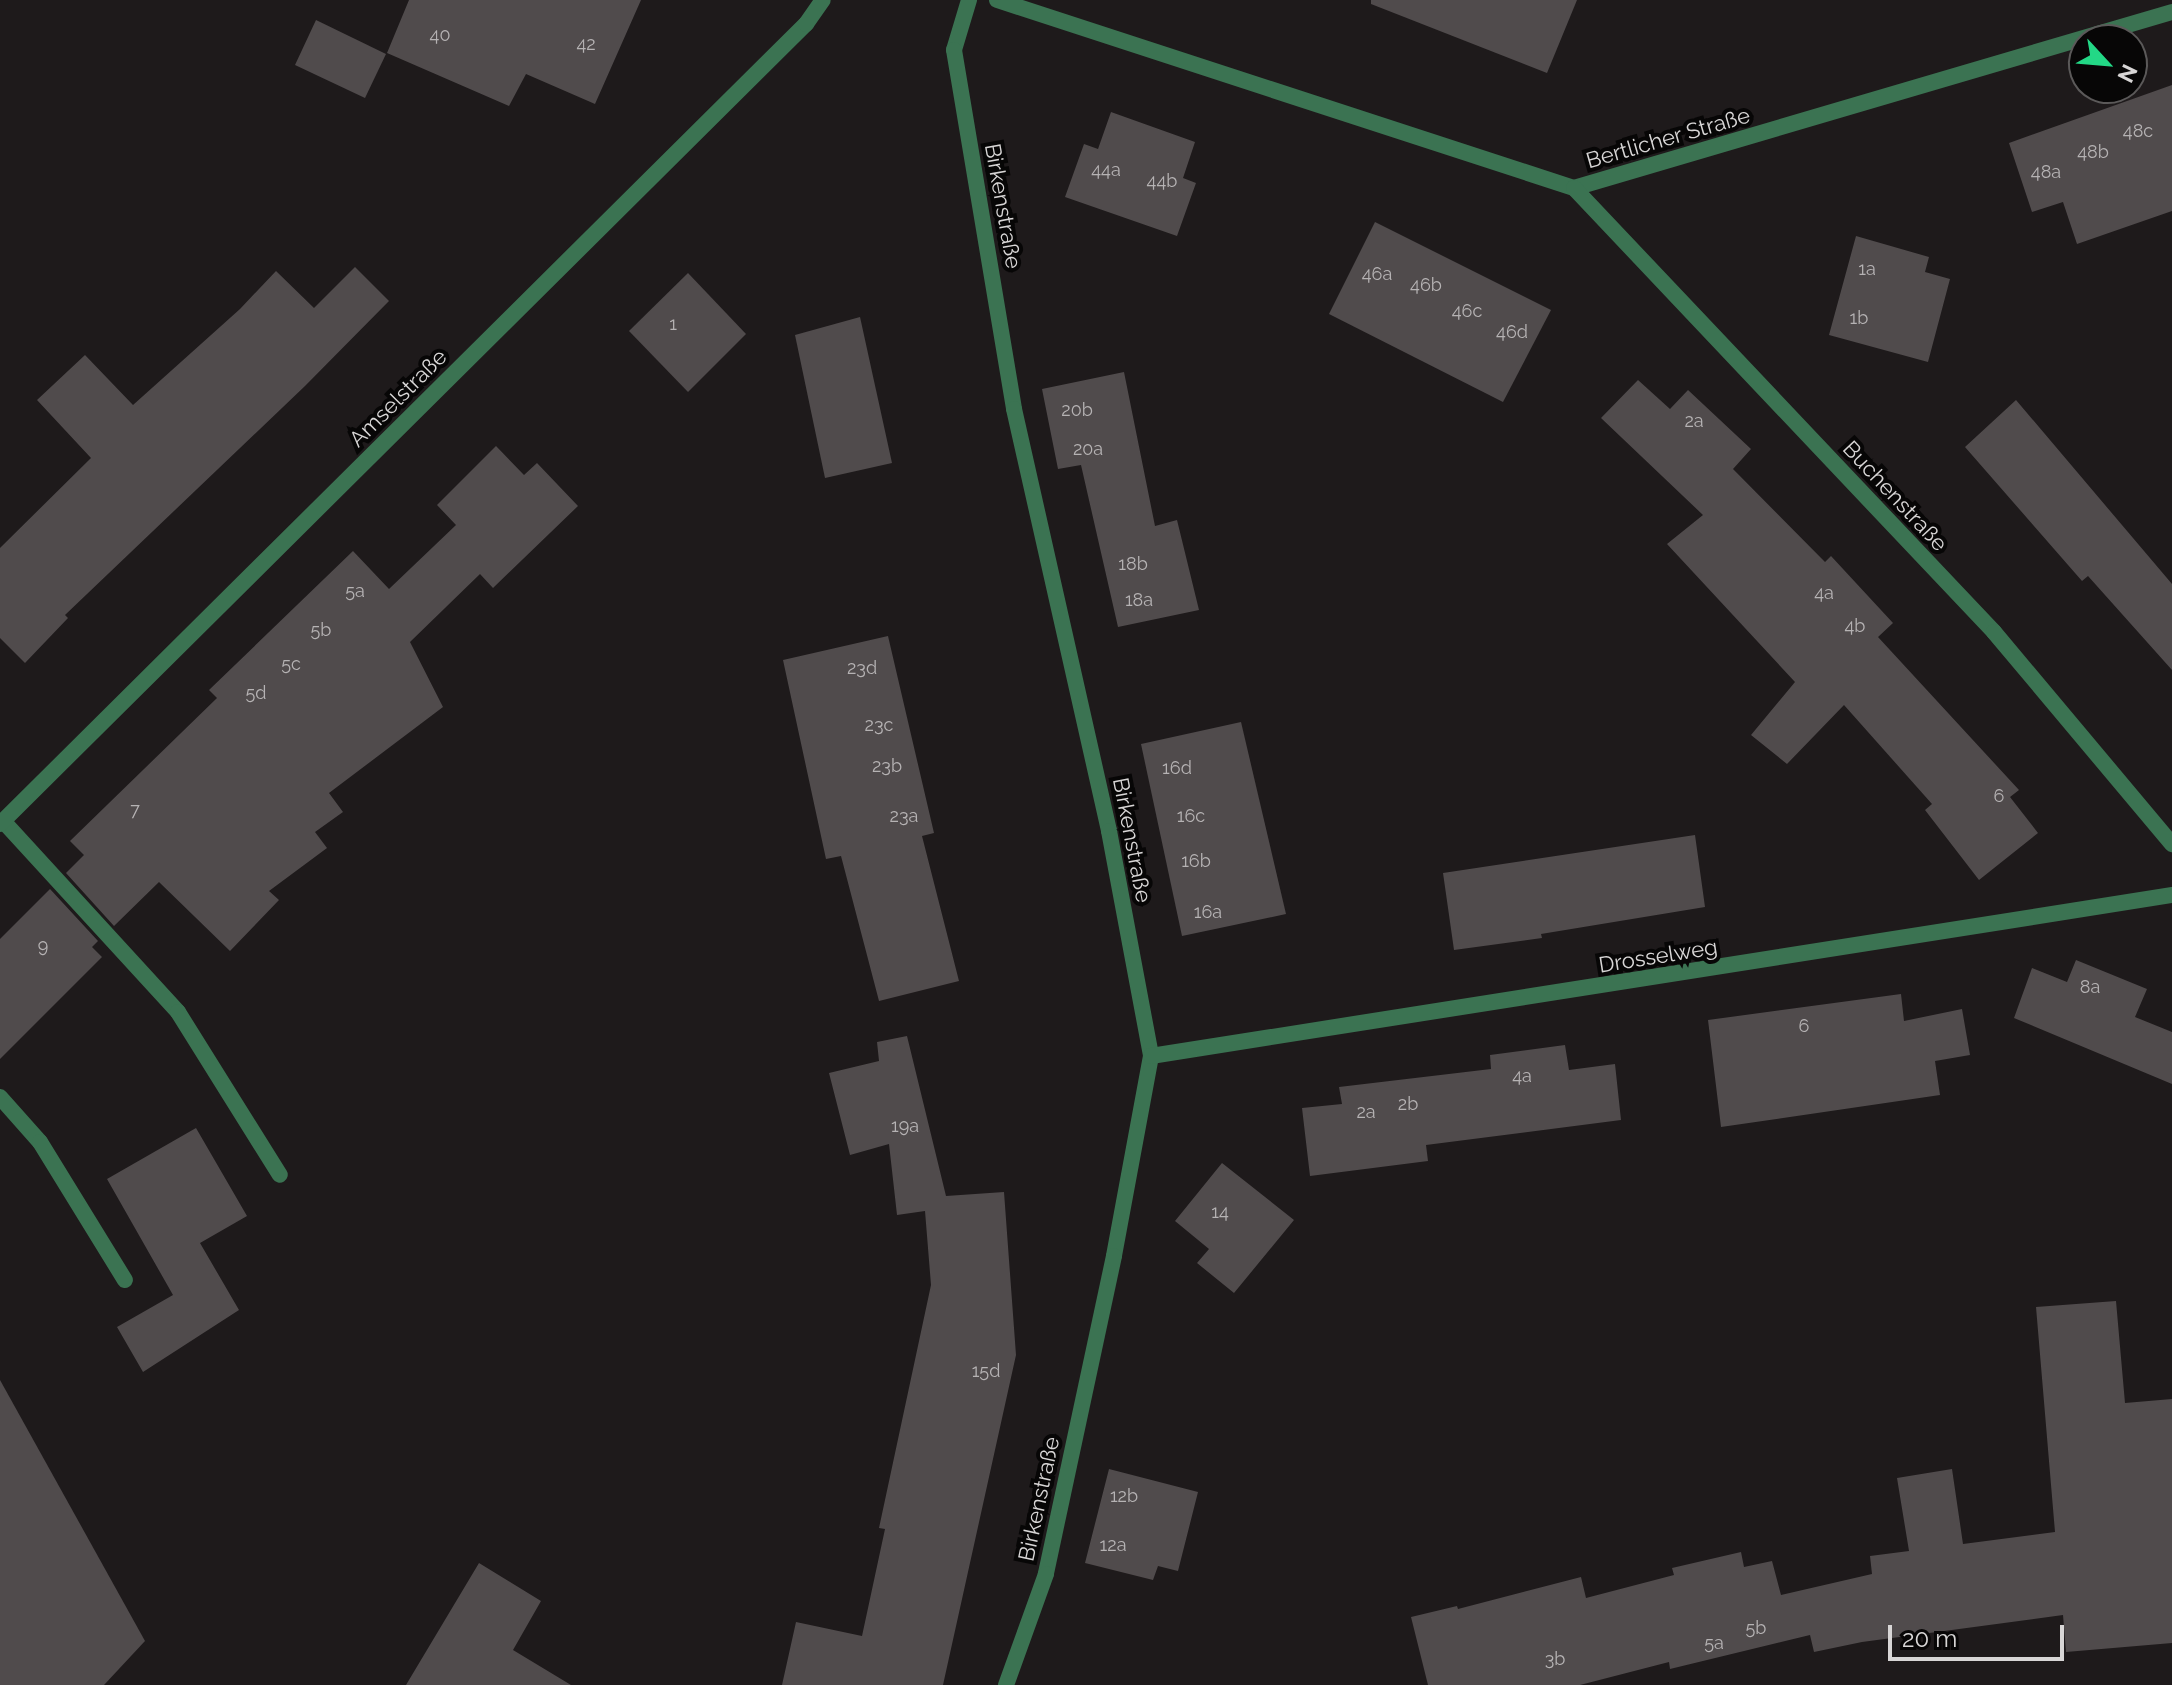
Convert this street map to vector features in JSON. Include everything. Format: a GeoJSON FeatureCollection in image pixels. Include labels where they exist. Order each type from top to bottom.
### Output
{"type":"FeatureCollection","features":[{"type":"Feature","properties":{"kind":"street","name":"Amselstraße"},"geometry":{"type":"LineString","coordinates":[[2,823],[806,24],[823,0]]}},
{"type":"Feature","properties":{"kind":"street","name":"Birkenstraße"},"geometry":{"type":"LineString","coordinates":[[969,0],[954,50],[1014,409],[1109,831],[1151,1056],[1114,1256],[1046,1574],[1006,1685]]}},
{"type":"Feature","properties":{"kind":"street","name":"Bertlicher Straße"},"geometry":{"type":"LineString","coordinates":[[997,0],[1574,188],[2172,12]]}},
{"type":"Feature","properties":{"kind":"street","name":"Buchenstraße"},"geometry":{"type":"LineString","coordinates":[[1574,188],[1994,632],[2172,844]]}},
{"type":"Feature","properties":{"kind":"street"},"geometry":{"type":"LineString","coordinates":[[2,823],[178,1012],[280,1175]]}},
{"type":"Feature","properties":{"kind":"street","name":"Drosselweg"},"geometry":{"type":"LineString","coordinates":[[1151,1056],[2172,895]]}},
{"type":"Feature","properties":{"kind":"street"},"geometry":{"type":"LineString","coordinates":[[0,1097],[40,1142],[125,1280]]}},
{"type":"Feature","properties":{"kind":"building"},"geometry":{"type":"Polygon","coordinates":[[[409,0],[641,0],[595,104],[526,74],[509,106],[387,53],[409,0]]]}},
{"type":"Feature","properties":{"kind":"building"},"geometry":{"type":"Polygon","coordinates":[[[1371,0],[1577,0],[1547,73],[1371,4],[1371,0]]]}},
{"type":"Feature","properties":{"kind":"building"},"geometry":{"type":"Polygon","coordinates":[[[316,20],[386,54],[365,98],[295,65],[316,20]]]}},
{"type":"Feature","properties":{"kind":"building"},"geometry":{"type":"Polygon","coordinates":[[[2172,85],[2172,211],[2077,244],[2063,202],[2032,212],[2009,143],[2119,104],[2148,104],[2148,94],[2172,85]]]}},
{"type":"Feature","properties":{"kind":"building"},"geometry":{"type":"Polygon","coordinates":[[[1111,112],[1195,142],[1183,178],[1196,183],[1177,236],[1065,197],[1084,144],[1098,149],[1111,112]]]}},
{"type":"Feature","properties":{"kind":"building"},"geometry":{"type":"Polygon","coordinates":[[[1375,222],[1551,310],[1503,402],[1329,314],[1375,222]]]}},
{"type":"Feature","properties":{"kind":"building"},"geometry":{"type":"Polygon","coordinates":[[[1856,236],[1929,257],[1925,272],[1950,279],[1928,362],[1829,335],[1856,236]]]}},
{"type":"Feature","properties":{"kind":"building"},"geometry":{"type":"Polygon","coordinates":[[[355,267],[389,301],[305,386],[65,615],[68,618],[25,663],[0,638],[0,548],[91,458],[37,400],[85,355],[133,405],[240,309],[276,271],[314,308],[355,267]]]}},
{"type":"Feature","properties":{"kind":"building"},"geometry":{"type":"Polygon","coordinates":[[[688,273],[746,334],[688,392],[629,331],[688,273]]]}},
{"type":"Feature","properties":{"kind":"building"},"geometry":{"type":"Polygon","coordinates":[[[860,317],[892,463],[825,478],[795,335],[860,317]]]}},
{"type":"Feature","properties":{"kind":"building"},"geometry":{"type":"Polygon","coordinates":[[[1124,372],[1155,526],[1177,520],[1199,610],[1118,627],[1081,465],[1058,469],[1042,389],[1124,372]]]}},
{"type":"Feature","properties":{"kind":"building"},"geometry":{"type":"Polygon","coordinates":[[[1638,380],[1670,409],[1688,390],[1751,449],[1733,469],[1825,562],[1831,556],[1893,623],[1878,637],[2019,790],[2010,797],[2038,833],[1979,880],[1925,810],[1932,804],[1844,705],[1787,764],[1751,735],[1795,682],[1667,544],[1703,515],[1601,418],[1638,380]]]}},
{"type":"Feature","properties":{"kind":"building"},"geometry":{"type":"Polygon","coordinates":[[[2016,400],[2172,584],[2172,670],[2088,576],[2082,581],[1965,447],[2016,400]]]}},
{"type":"Feature","properties":{"kind":"building"},"geometry":{"type":"Polygon","coordinates":[[[496,446],[524,475],[537,463],[578,506],[493,588],[480,574],[410,642],[443,707],[329,793],[343,812],[315,832],[327,848],[269,891],[279,900],[230,951],[159,882],[114,926],[66,873],[84,855],[70,841],[217,698],[209,690],[353,551],[389,589],[456,525],[437,505],[496,446]]]}},
{"type":"Feature","properties":{"kind":"building"},"geometry":{"type":"Polygon","coordinates":[[[888,636],[934,833],[922,836],[959,981],[879,1001],[841,856],[826,859],[783,660],[888,636]]]}},
{"type":"Feature","properties":{"kind":"building"},"geometry":{"type":"Polygon","coordinates":[[[1241,722],[1286,914],[1182,936],[1141,744],[1241,722]]]}},
{"type":"Feature","properties":{"kind":"building"},"geometry":{"type":"Polygon","coordinates":[[[1695,835],[1705,907],[1541,934],[1542,938],[1454,950],[1443,873],[1695,835]]]}},
{"type":"Feature","properties":{"kind":"building"},"geometry":{"type":"Polygon","coordinates":[[[50,889],[98,941],[92,947],[102,957],[0,1059],[0,939],[50,889]]]}},
{"type":"Feature","properties":{"kind":"building"},"geometry":{"type":"Polygon","coordinates":[[[2076,960],[2147,989],[2135,1017],[2172,1032],[2172,1084],[2014,1018],[2032,968],[2067,982],[2076,960]]]}},
{"type":"Feature","properties":{"kind":"building"},"geometry":{"type":"Polygon","coordinates":[[[1901,994],[1904,1021],[1962,1009],[1970,1055],[1935,1061],[1940,1095],[1721,1127],[1708,1020],[1901,994]]]}},
{"type":"Feature","properties":{"kind":"building"},"geometry":{"type":"Polygon","coordinates":[[[907,1036],[946,1196],[1004,1192],[1016,1355],[943,1685],[782,1685],[796,1622],[862,1636],[885,1529],[879,1528],[931,1285],[925,1211],[897,1215],[889,1144],[850,1155],[829,1073],[879,1061],[877,1042],[907,1036]]]}},
{"type":"Feature","properties":{"kind":"building"},"geometry":{"type":"Polygon","coordinates":[[[1565,1045],[1569,1070],[1615,1064],[1621,1120],[1426,1145],[1428,1161],[1310,1176],[1302,1108],[1342,1104],[1339,1087],[1491,1069],[1490,1055],[1565,1045]]]}},
{"type":"Feature","properties":{"kind":"building"},"geometry":{"type":"Polygon","coordinates":[[[196,1128],[247,1216],[200,1243],[239,1310],[143,1372],[117,1327],[173,1295],[107,1179],[196,1128]]]}},
{"type":"Feature","properties":{"kind":"building"},"geometry":{"type":"Polygon","coordinates":[[[1222,1163],[1294,1220],[1234,1293],[1197,1263],[1209,1249],[1175,1221],[1222,1163]]]}},
{"type":"Feature","properties":{"kind":"building"},"geometry":{"type":"Polygon","coordinates":[[[2116,1301],[2125,1403],[2172,1399],[2172,1643],[2066,1652],[2063,1615],[1862,1642],[1814,1652],[1810,1635],[1670,1669],[1669,1662],[1580,1685],[1428,1685],[1411,1617],[1457,1606],[1458,1609],[1581,1577],[1586,1598],[1674,1575],[1672,1568],[1741,1552],[1744,1567],[1772,1561],[1781,1595],[1872,1574],[1870,1556],[1909,1551],[1897,1478],[1952,1469],[1963,1544],[2055,1532],[2036,1307],[2116,1301]]]}},
{"type":"Feature","properties":{"kind":"building"},"geometry":{"type":"Polygon","coordinates":[[[0,1380],[145,1641],[104,1685],[0,1685],[0,1380]]]}},
{"type":"Feature","properties":{"kind":"building"},"geometry":{"type":"Polygon","coordinates":[[[1109,1469],[1198,1492],[1178,1571],[1158,1566],[1153,1580],[1085,1563],[1109,1469]]]}},
{"type":"Feature","properties":{"kind":"building"},"geometry":{"type":"Polygon","coordinates":[[[479,1563],[541,1601],[513,1650],[571,1685],[406,1685],[479,1563]]]}}]}
